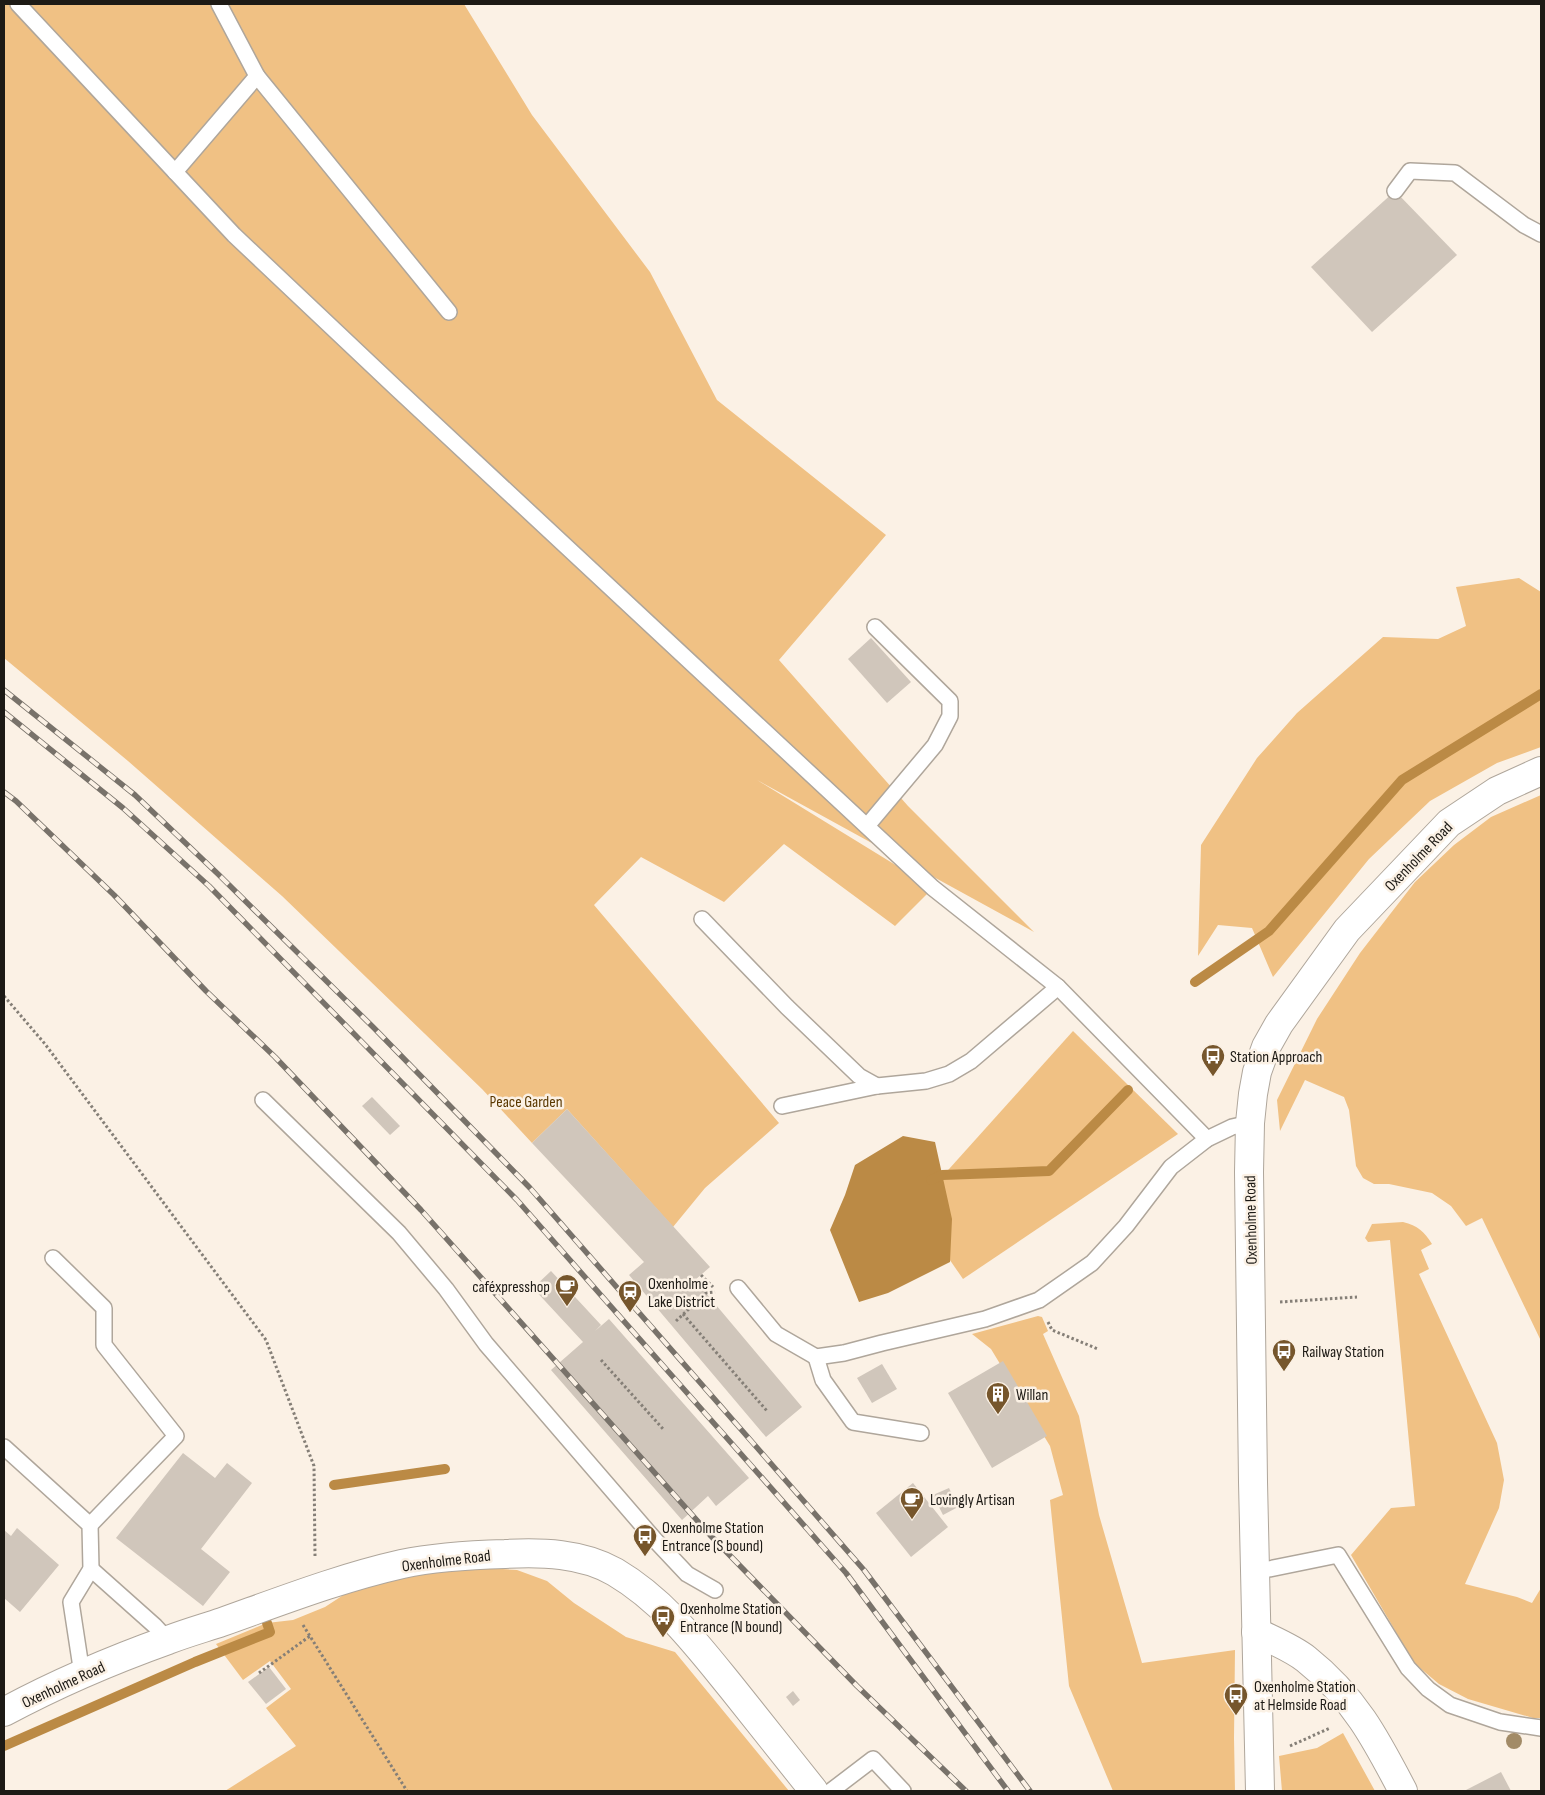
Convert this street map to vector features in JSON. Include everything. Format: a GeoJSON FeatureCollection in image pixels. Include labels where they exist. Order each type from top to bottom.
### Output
{"type":"FeatureCollection","features":[{"type":"Feature","properties":{"kind":"main road","name":"Oxenholme Road"},"geometry":{"type":"LineString","coordinates":[[1260,1791],[1254,1572],[1249,1172],[1250,1123],[1257,1072],[1266,1047],[1279,1024],[1347,930],[1449,823],[1497,791],[1541,772]]}},
{"type":"Feature","properties":{"kind":"main road","name":"Oxenholme Road"},"geometry":{"type":"LineString","coordinates":[[4,1712],[82,1674],[168,1640],[287,1598],[402,1564],[444,1557],[533,1552],[588,1561],[614,1571],[644,1592],[690,1636],[814,1791]]}},
{"type":"Feature","properties":{"kind":"main road"},"geometry":{"type":"LineString","coordinates":[[1256,1632],[1305,1658],[1340,1689],[1355,1707],[1403,1791]]}},
{"type":"Feature","properties":{"kind":"lane"},"geometry":{"type":"LineString","coordinates":[[18,4],[234,235],[933,888],[1058,987],[1207,1139]]}},
{"type":"Feature","properties":{"kind":"lane"},"geometry":{"type":"LineString","coordinates":[[219,4],[258,76],[450,312]]}},
{"type":"Feature","properties":{"kind":"lane"},"geometry":{"type":"LineString","coordinates":[[175,172],[258,76]]}},
{"type":"Feature","properties":{"kind":"lane"},"geometry":{"type":"LineString","coordinates":[[1395,191],[1410,171],[1455,173],[1524,225],[1541,234]]}},
{"type":"Feature","properties":{"kind":"lane"},"geometry":{"type":"LineString","coordinates":[[867,826],[935,745],[950,716],[950,702],[875,627]]}},
{"type":"Feature","properties":{"kind":"lane"},"geometry":{"type":"LineString","coordinates":[[702,919],[787,1007],[860,1076],[877,1086]]}},
{"type":"Feature","properties":{"kind":"lane"},"geometry":{"type":"LineString","coordinates":[[782,1106],[877,1086],[926,1081],[949,1074],[971,1061],[1058,987]]}},
{"type":"Feature","properties":{"kind":"lane"},"geometry":{"type":"LineString","coordinates":[[263,1100],[399,1233],[446,1289],[486,1344],[655,1540],[687,1574],[715,1590]]}},
{"type":"Feature","properties":{"kind":"lane"},"geometry":{"type":"LineString","coordinates":[[738,1288],[776,1334],[816,1356],[844,1353],[985,1319],[1039,1300],[1092,1263],[1126,1226],[1172,1167],[1207,1139],[1232,1127],[1250,1123]]}},
{"type":"Feature","properties":{"kind":"lane"},"geometry":{"type":"LineString","coordinates":[[53,1258],[104,1308],[104,1345],[176,1436],[90,1525],[91,1569],[72,1602],[82,1674]]}},
{"type":"Feature","properties":{"kind":"lane"},"geometry":{"type":"LineString","coordinates":[[816,1356],[823,1380],[853,1422],[921,1433]]}},
{"type":"Feature","properties":{"kind":"lane"},"geometry":{"type":"LineString","coordinates":[[4,1447],[90,1525]]}},
{"type":"Feature","properties":{"kind":"lane"},"geometry":{"type":"LineString","coordinates":[[1254,1572],[1338,1555],[1408,1668],[1428,1690],[1450,1705],[1500,1722],[1541,1728]]}},
{"type":"Feature","properties":{"kind":"lane"},"geometry":{"type":"LineString","coordinates":[[91,1569],[168,1640]]}},
{"type":"Feature","properties":{"kind":"lane"},"geometry":{"type":"LineString","coordinates":[[831,1791],[873,1759],[903,1791]]}},
{"type":"Feature","properties":{"kind":"path"},"geometry":{"type":"LineString","coordinates":[[4,996],[45,1044],[266,1340],[314,1466],[315,1590]]}},
{"type":"Feature","properties":{"kind":"path"},"geometry":{"type":"LineString","coordinates":[[676,1320],[706,1293],[716,1292],[701,1274]]}},
{"type":"Feature","properties":{"kind":"path"},"geometry":{"type":"LineString","coordinates":[[1278,1302],[1356,1297]]}},
{"type":"Feature","properties":{"kind":"path"},"geometry":{"type":"LineString","coordinates":[[683,1314],[767,1410]]}},
{"type":"Feature","properties":{"kind":"path"},"geometry":{"type":"LineString","coordinates":[[1052,1330],[1098,1349]]}},
{"type":"Feature","properties":{"kind":"path"},"geometry":{"type":"LineString","coordinates":[[601,1360],[664,1430]]}},
{"type":"Feature","properties":{"kind":"path"},"geometry":{"type":"LineString","coordinates":[[287,1598],[407,1791]]}},
{"type":"Feature","properties":{"kind":"path"},"geometry":{"type":"LineString","coordinates":[[258,1673],[310,1636]]}},
{"type":"Feature","properties":{"kind":"path"},"geometry":{"type":"LineString","coordinates":[[1286,1747],[1338,1724]]}},
{"type":"Feature","properties":{"kind":"green space","name":"Peace Garden"},"geometry":{"type":"Polygon","coordinates":[[[4,4],[464,4],[532,115],[650,272],[717,400],[886,535],[779,660],[908,806],[1034,932],[757,780],[933,888],[895,926],[784,844],[724,902],[641,857],[594,905],[779,1123],[705,1188],[673,1227],[567,1109],[532,1143],[482,1089],[282,896],[128,761],[4,658],[4,4]]]}},
{"type":"Feature","properties":{"kind":"green space"},"geometry":{"type":"Polygon","coordinates":[[[1519,578],[1541,592],[1541,747],[1497,763],[1430,801],[1369,859],[1273,977],[1252,928],[1218,925],[1198,956],[1201,845],[1257,758],[1297,713],[1383,637],[1438,639],[1466,626],[1456,587],[1519,578]]]}},
{"type":"Feature","properties":{"kind":"green space"},"geometry":{"type":"Polygon","coordinates":[[[1541,795],[1541,1341],[1482,1218],[1466,1226],[1451,1206],[1432,1193],[1389,1184],[1374,1184],[1363,1178],[1356,1166],[1349,1110],[1344,1097],[1305,1080],[1280,1131],[1277,1100],[1317,1019],[1360,953],[1415,882],[1454,845],[1491,817],[1541,795]]]}},
{"type":"Feature","properties":{"kind":"green space"},"geometry":{"type":"Polygon","coordinates":[[[1073,1031],[1178,1134],[963,1279],[914,1208],[1073,1031]]]}},
{"type":"Feature","properties":{"kind":"green space"},"geometry":{"type":"Polygon","coordinates":[[[1403,1222],[1413,1225],[1420,1230],[1432,1244],[1421,1250],[1429,1269],[1419,1274],[1497,1443],[1504,1480],[1499,1508],[1465,1584],[1517,1597],[1532,1603],[1541,1588],[1541,1718],[1533,1718],[1468,1699],[1439,1684],[1414,1663],[1351,1555],[1391,1508],[1415,1506],[1390,1240],[1368,1242],[1365,1238],[1372,1224],[1403,1222]]]}},
{"type":"Feature","properties":{"kind":"green space"},"geometry":{"type":"Polygon","coordinates":[[[1038,1316],[1042,1317],[1048,1331],[1043,1334],[1079,1416],[1099,1515],[1142,1663],[1235,1650],[1235,1791],[1113,1791],[1069,1686],[1050,1500],[1063,1495],[1050,1446],[991,1349],[972,1334],[1038,1316]]]}},
{"type":"Feature","properties":{"kind":"green space"},"geometry":{"type":"Polygon","coordinates":[[[471,1567],[517,1570],[547,1581],[574,1603],[626,1637],[675,1652],[789,1791],[225,1791],[296,1746],[266,1708],[291,1689],[270,1661],[243,1680],[216,1644],[267,1623],[293,1620],[325,1607],[348,1592],[384,1579],[471,1567]]]}},
{"type":"Feature","properties":{"kind":"green space"},"geometry":{"type":"Polygon","coordinates":[[[1343,1733],[1375,1791],[1282,1791],[1279,1756],[1317,1748],[1343,1733]]]}},
{"type":"Feature","properties":{"kind":"shaded area"},"geometry":{"type":"Polygon","coordinates":[[[903,1136],[935,1142],[952,1219],[950,1262],[888,1293],[859,1302],[830,1230],[855,1165],[903,1136]]]}},
{"type":"Feature","properties":{"kind":"building"},"geometry":{"type":"Polygon","coordinates":[[[1395,191],[1457,255],[1372,332],[1311,267],[1395,191]]]}},
{"type":"Feature","properties":{"kind":"building"},"geometry":{"type":"Polygon","coordinates":[[[871,638],[911,682],[887,703],[848,659],[871,638]]]}},
{"type":"Feature","properties":{"kind":"building"},"geometry":{"type":"Polygon","coordinates":[[[372,1097],[400,1126],[390,1135],[362,1106],[372,1097]]]}},
{"type":"Feature","properties":{"kind":"building"},"geometry":{"type":"Polygon","coordinates":[[[567,1109],[710,1267],[695,1280],[802,1407],[766,1437],[629,1275],[644,1262],[532,1143],[567,1109]]]}},
{"type":"Feature","properties":{"kind":"building"},"geometry":{"type":"Polygon","coordinates":[[[551,1271],[601,1325],[595,1331],[609,1319],[749,1478],[716,1506],[708,1496],[682,1520],[551,1370],[583,1342],[533,1288],[551,1271]]]}},
{"type":"Feature","properties":{"kind":"building","name":"Willan"},"geometry":{"type":"Polygon","coordinates":[[[1003,1361],[1047,1436],[992,1468],[948,1393],[1003,1361]]]}},
{"type":"Feature","properties":{"kind":"building"},"geometry":{"type":"Polygon","coordinates":[[[882,1364],[897,1389],[872,1403],[857,1378],[882,1364]]]}},
{"type":"Feature","properties":{"kind":"building"},"geometry":{"type":"Polygon","coordinates":[[[183,1453],[215,1478],[227,1463],[252,1483],[201,1549],[230,1572],[203,1606],[116,1538],[183,1453]]]}},
{"type":"Feature","properties":{"kind":"building","name":"Lovingly Artisan"},"geometry":{"type":"Polygon","coordinates":[[[913,1483],[948,1527],[911,1557],[876,1513],[913,1483]]]}},
{"type":"Feature","properties":{"kind":"building"},"geometry":{"type":"Polygon","coordinates":[[[949,1488],[958,1507],[943,1515],[933,1495],[949,1488]]]}},
{"type":"Feature","properties":{"kind":"building"},"geometry":{"type":"Polygon","coordinates":[[[17,1528],[59,1565],[20,1612],[4,1598],[4,1530],[11,1536],[17,1528]]]}},
{"type":"Feature","properties":{"kind":"building"},"geometry":{"type":"Polygon","coordinates":[[[269,1667],[286,1689],[266,1704],[248,1682],[269,1667]]]}},
{"type":"Feature","properties":{"kind":"building"},"geometry":{"type":"Polygon","coordinates":[[[793,1691],[800,1700],[793,1706],[786,1697],[793,1691]]]}},
{"type":"Feature","properties":{"kind":"building"},"geometry":{"type":"Polygon","coordinates":[[[1501,1772],[1511,1791],[1466,1790],[1501,1772]]]}},
{"type":"Feature","properties":{"kind":"waterway"},"geometry":{"type":"LineString","coordinates":[[1195,982],[1269,931],[1402,780],[1541,694]]}},
{"type":"Feature","properties":{"kind":"waterway"},"geometry":{"type":"LineString","coordinates":[[931,1180],[942,1175],[1049,1171],[1128,1090]]}},
{"type":"Feature","properties":{"kind":"waterway"},"geometry":{"type":"LineString","coordinates":[[334,1485],[445,1469]]}},
{"type":"Feature","properties":{"kind":"waterway"},"geometry":{"type":"LineString","coordinates":[[4,1746],[195,1662],[270,1632],[267,1623]]}},
{"type":"Feature","properties":{"kind":"railway"},"geometry":{"type":"LineString","coordinates":[[4,690],[135,795],[374,1028],[530,1188],[864,1570],[1030,1791]]}},
{"type":"Feature","properties":{"kind":"railway"},"geometry":{"type":"LineString","coordinates":[[4,712],[123,808],[209,886],[517,1200],[846,1573],[1008,1791]]}},
{"type":"Feature","properties":{"kind":"railway"},"geometry":{"type":"LineString","coordinates":[[4,792],[16,801],[114,895],[206,991],[275,1057],[421,1210],[710,1535],[857,1686],[966,1791]]}},
{"type":"Feature","properties":{"kind":"place","name":"Station Approach"},"geometry":{"type":"Point","coordinates":[1213,1077]}},
{"type":"Feature","properties":{"kind":"place","name":"caféxpresshop"},"geometry":{"type":"Point","coordinates":[567,1307]}},
{"type":"Feature","properties":{"kind":"place","name":"Oxenholme Lake District"},"geometry":{"type":"Point","coordinates":[630,1313]}},
{"type":"Feature","properties":{"kind":"place","name":"Railway Station"},"geometry":{"type":"Point","coordinates":[1284,1372]}},
{"type":"Feature","properties":{"kind":"place","name":"Willan"},"geometry":{"type":"Point","coordinates":[998,1415]}},
{"type":"Feature","properties":{"kind":"place","name":"Lovingly Artisan"},"geometry":{"type":"Point","coordinates":[912,1520]}},
{"type":"Feature","properties":{"kind":"place","name":"Oxenholme Station Entrance (S bound)"},"geometry":{"type":"Point","coordinates":[645,1557]}},
{"type":"Feature","properties":{"kind":"place","name":"Oxenholme Station Entrance (N bound)"},"geometry":{"type":"Point","coordinates":[663,1638]}},
{"type":"Feature","properties":{"kind":"place","name":"Oxenholme Station at Helmside Road"},"geometry":{"type":"Point","coordinates":[1236,1716]}}]}
